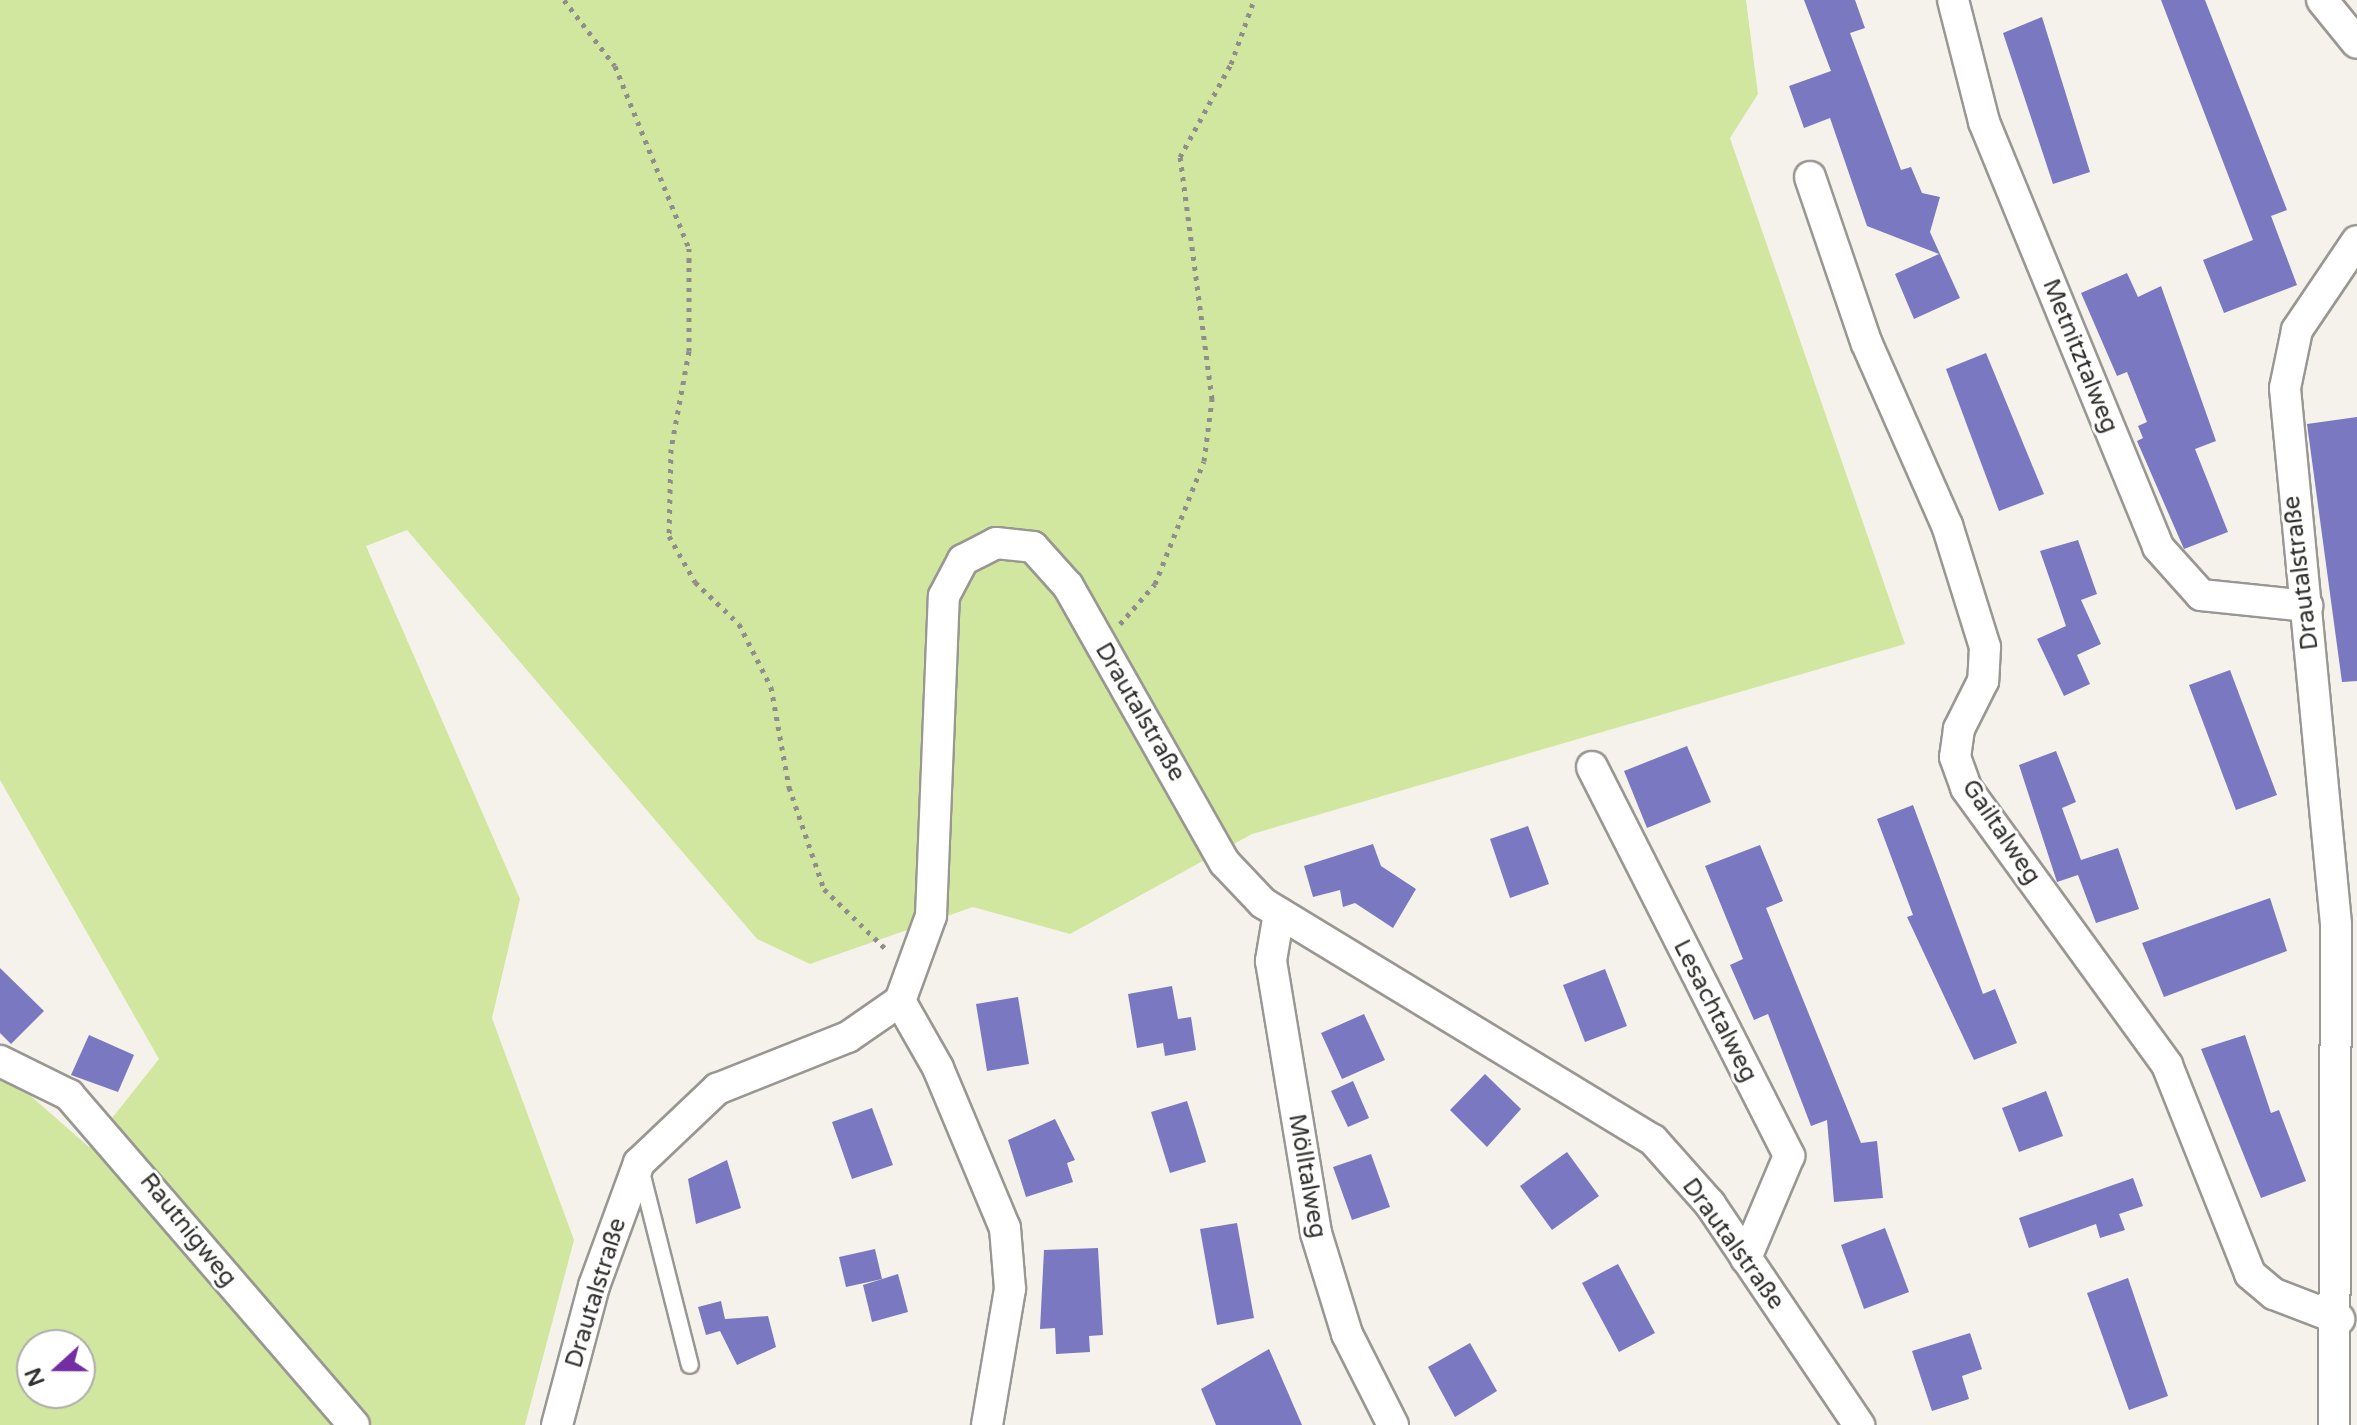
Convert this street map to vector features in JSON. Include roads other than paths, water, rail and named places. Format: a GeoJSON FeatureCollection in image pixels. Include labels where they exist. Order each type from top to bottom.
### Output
{"type":"FeatureCollection","features":[{"type":"Feature","properties":{"kind":"street","name":"Metnitztalweg"},"geometry":{"type":"LineString","coordinates":[[1953,0],[1984,122],[2158,547],[2201,595],[2307,606]]}},
{"type":"Feature","properties":{"kind":"street"},"geometry":{"type":"LineString","coordinates":[[2322,0],[2357,43]]}},
{"type":"Feature","properties":{"kind":"street","name":"Gailtalweg"},"geometry":{"type":"LineString","coordinates":[[1810,177],[1867,344],[1947,525],[1985,647],[1983,681],[1959,729],[1955,757],[1966,788],[2167,1065],[2250,1274],[2274,1294],[2339,1319]]}},
{"type":"Feature","properties":{"kind":"street","name":"Drautalstraße"},"geometry":{"type":"LineString","coordinates":[[2334,1425],[2339,1319],[2336,924],[2285,388],[2297,330],[2357,241]]}},
{"type":"Feature","properties":{"kind":"street","name":"Drautalstraße"},"geometry":{"type":"LineString","coordinates":[[557,1425],[594,1286],[639,1163],[717,1089],[848,1037],[900,1001],[916,969],[931,916],[950,584],[963,560],[996,543],[1033,547],[1092,628],[1225,863],[1279,913],[1653,1140],[1746,1258],[1841,1412],[1859,1425]]}},
{"type":"Feature","properties":{"kind":"street","name":"Lesachtalweg"},"geometry":{"type":"LineString","coordinates":[[1592,767],[1789,1156],[1746,1258]]}},
{"type":"Feature","properties":{"kind":"street","name":"Mölltalweg"},"geometry":{"type":"LineString","coordinates":[[1279,913],[1271,961],[1316,1233],[1347,1334],[1393,1425]]}},
{"type":"Feature","properties":{"kind":"street"},"geometry":{"type":"LineString","coordinates":[[2336,924],[2357,953]]}},
{"type":"Feature","properties":{"kind":"street"},"geometry":{"type":"LineString","coordinates":[[900,1001],[938,1068],[1005,1228],[1010,1289],[987,1425]]}},
{"type":"Feature","properties":{"kind":"street","name":"Rautnigweg"},"geometry":{"type":"LineString","coordinates":[[0,1061],[69,1095],[354,1425]]}},
{"type":"Feature","properties":{"kind":"lane","name":"Drautalstraße"},"geometry":{"type":"LineString","coordinates":[[639,1163],[690,1365]]}}]}
